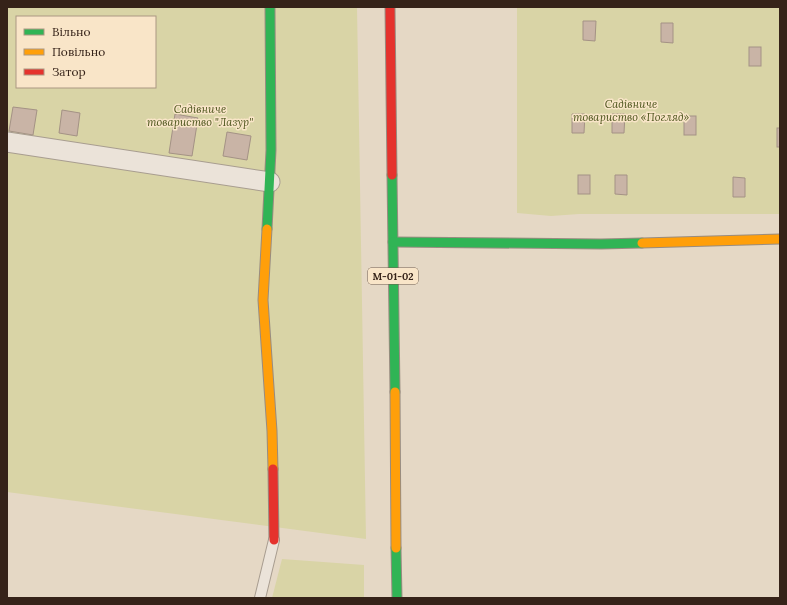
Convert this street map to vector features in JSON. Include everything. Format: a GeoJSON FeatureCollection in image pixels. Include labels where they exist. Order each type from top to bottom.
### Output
{"type":"FeatureCollection","features":[{"type":"Feature","properties":{"kind":"street"},"geometry":{"type":"LineString","coordinates":[[270,7],[271,150],[263,300],[272,431],[274,540]]}},
{"type":"Feature","properties":{"kind":"street","name":"М-01-02"},"geometry":{"type":"LineString","coordinates":[[390,7],[397,598]]}},
{"type":"Feature","properties":{"kind":"street"},"geometry":{"type":"LineString","coordinates":[[7,142],[270,182]]}},
{"type":"Feature","properties":{"kind":"street"},"geometry":{"type":"LineString","coordinates":[[393,242],[601,244],[780,239]]}},
{"type":"Feature","properties":{"kind":"lane"},"geometry":{"type":"LineString","coordinates":[[260,598],[274,540]]}},
{"type":"Feature","properties":{"kind":"green space","name":"Садівниче товариство \"Лазур\""},"geometry":{"type":"Polygon","coordinates":[[[7,7],[357,7],[366,539],[7,492],[7,7]]]}},
{"type":"Feature","properties":{"kind":"green space","name":"Садівниче товариство «Погляд»"},"geometry":{"type":"Polygon","coordinates":[[[517,7],[780,7],[780,214],[579,214],[551,216],[517,213],[517,7]]]}},
{"type":"Feature","properties":{"kind":"green space"},"geometry":{"type":"Polygon","coordinates":[[[282,559],[364,565],[364,598],[272,598],[282,559]]]}},
{"type":"Feature","properties":{"kind":"building"},"geometry":{"type":"Polygon","coordinates":[[[583,21],[596,21],[595,41],[583,40],[583,21]]]}},
{"type":"Feature","properties":{"kind":"building"},"geometry":{"type":"Polygon","coordinates":[[[661,23],[673,23],[673,43],[661,42],[661,23]]]}},
{"type":"Feature","properties":{"kind":"building"},"geometry":{"type":"Polygon","coordinates":[[[749,47],[761,47],[761,66],[749,66],[749,47]]]}},
{"type":"Feature","properties":{"kind":"building"},"geometry":{"type":"Polygon","coordinates":[[[13,107],[37,110],[33,135],[9,131],[13,107]]]}},
{"type":"Feature","properties":{"kind":"building"},"geometry":{"type":"Polygon","coordinates":[[[62,110],[80,113],[77,136],[59,133],[62,110]]]}},
{"type":"Feature","properties":{"kind":"building"},"geometry":{"type":"Polygon","coordinates":[[[175,114],[198,118],[192,156],[169,153],[175,114]]]}},
{"type":"Feature","properties":{"kind":"building"},"geometry":{"type":"Polygon","coordinates":[[[572,114],[585,114],[584,133],[572,133],[572,114]]]}},
{"type":"Feature","properties":{"kind":"building"},"geometry":{"type":"Polygon","coordinates":[[[612,114],[625,114],[624,133],[612,133],[612,114]]]}},
{"type":"Feature","properties":{"kind":"building"},"geometry":{"type":"Polygon","coordinates":[[[684,116],[696,116],[696,135],[684,135],[684,116]]]}},
{"type":"Feature","properties":{"kind":"building"},"geometry":{"type":"Polygon","coordinates":[[[777,128],[780,128],[780,147],[777,147],[777,128]]]}},
{"type":"Feature","properties":{"kind":"building"},"geometry":{"type":"Polygon","coordinates":[[[227,132],[251,136],[247,160],[223,156],[227,132]]]}},
{"type":"Feature","properties":{"kind":"building"},"geometry":{"type":"Polygon","coordinates":[[[578,175],[590,175],[590,194],[578,194],[578,175]]]}},
{"type":"Feature","properties":{"kind":"building"},"geometry":{"type":"Polygon","coordinates":[[[615,175],[627,175],[627,195],[615,194],[615,175]]]}},
{"type":"Feature","properties":{"kind":"building"},"geometry":{"type":"Polygon","coordinates":[[[733,177],[745,178],[745,197],[733,197],[733,177]]]}},
{"type":"Feature","properties":{"kind":"traffic: fast"},"geometry":{"type":"LineString","coordinates":[[267,229],[271,150],[270,7]]}},
{"type":"Feature","properties":{"kind":"traffic: fast"},"geometry":{"type":"LineString","coordinates":[[392,175],[395,392]]}},
{"type":"Feature","properties":{"kind":"traffic: fast"},"geometry":{"type":"LineString","coordinates":[[393,242],[642,243]]}},
{"type":"Feature","properties":{"kind":"traffic: fast"},"geometry":{"type":"LineString","coordinates":[[396,548],[397,598]]}},
{"type":"Feature","properties":{"kind":"traffic: slow"},"geometry":{"type":"LineString","coordinates":[[267,229],[263,300],[272,431],[273,469]]}},
{"type":"Feature","properties":{"kind":"traffic: slow"},"geometry":{"type":"LineString","coordinates":[[642,243],[780,239]]}},
{"type":"Feature","properties":{"kind":"traffic: slow"},"geometry":{"type":"LineString","coordinates":[[395,392],[396,548]]}},
{"type":"Feature","properties":{"kind":"traffic: jam"},"geometry":{"type":"LineString","coordinates":[[390,7],[392,175]]}},
{"type":"Feature","properties":{"kind":"traffic: jam"},"geometry":{"type":"LineString","coordinates":[[273,469],[274,540]]}}]}
